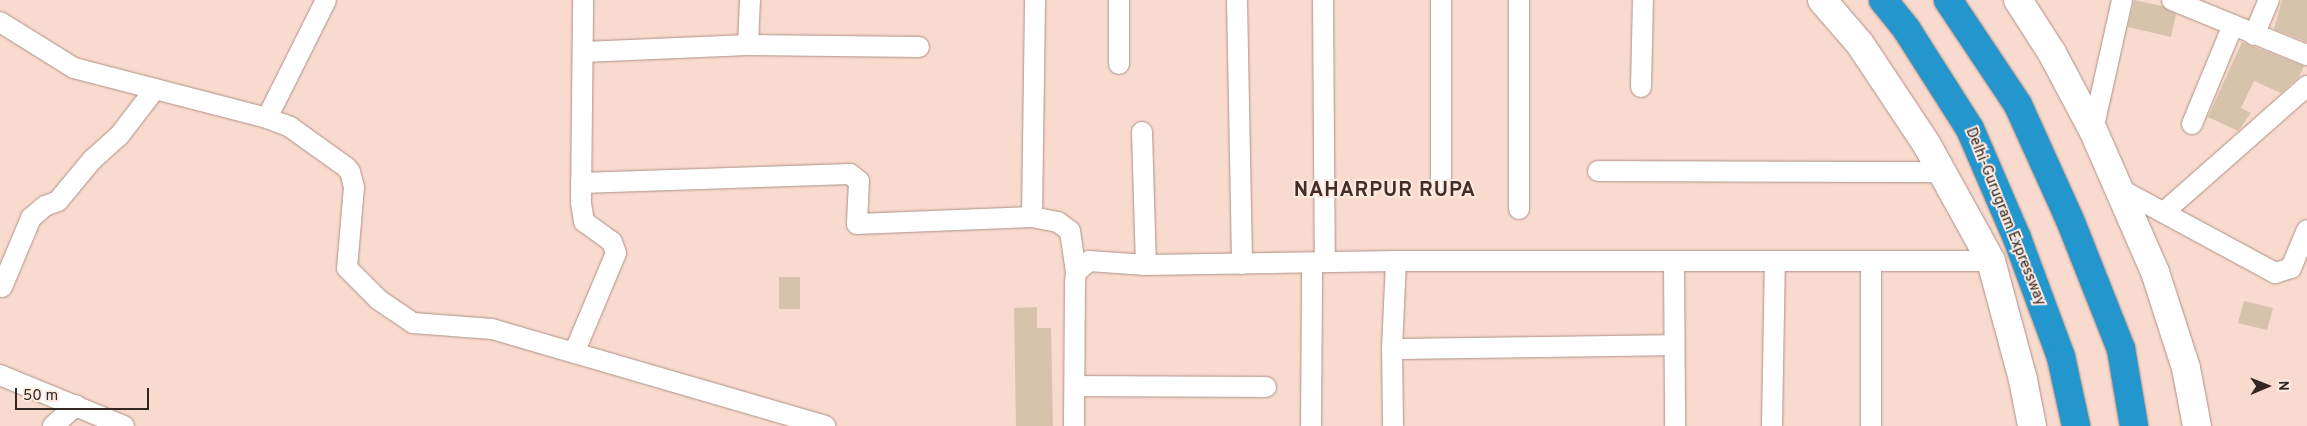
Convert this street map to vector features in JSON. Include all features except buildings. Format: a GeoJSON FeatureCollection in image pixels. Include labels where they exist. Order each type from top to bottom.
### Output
{"type":"FeatureCollection","features":[{"type":"Feature","properties":{"kind":"highway","name":"Delhi-Gurugram Expressway"},"geometry":{"type":"LineString","coordinates":[[1883,0],[1907,30],[1970,129],[2017,238],[2061,357],[2076,426]]}},
{"type":"Feature","properties":{"kind":"highway"},"geometry":{"type":"LineString","coordinates":[[1948,0],[2018,105],[2070,220],[2121,349],[2134,426]]}},
{"type":"Feature","properties":{"kind":"main road"},"geometry":{"type":"LineString","coordinates":[[1822,0],[1860,44],[1942,172],[1991,261],[2023,380],[2032,426]]}},
{"type":"Feature","properties":{"kind":"main road"},"geometry":{"type":"LineString","coordinates":[[2018,0],[2052,53],[2093,130],[2156,272],[2186,368],[2197,426]]}},
{"type":"Feature","properties":{"kind":"street"},"geometry":{"type":"LineString","coordinates":[[267,118],[326,0]]}},
{"type":"Feature","properties":{"kind":"street"},"geometry":{"type":"LineString","coordinates":[[574,353],[616,253],[612,242],[584,222],[581,183],[583,0]]}},
{"type":"Feature","properties":{"kind":"street"},"geometry":{"type":"LineString","coordinates":[[748,45],[750,0]]}},
{"type":"Feature","properties":{"kind":"street"},"geometry":{"type":"LineString","coordinates":[[1032,217],[1035,0]]}},
{"type":"Feature","properties":{"kind":"street"},"geometry":{"type":"LineString","coordinates":[[1118,0],[1119,64]]}},
{"type":"Feature","properties":{"kind":"street"},"geometry":{"type":"LineString","coordinates":[[1237,0],[1242,264]]}},
{"type":"Feature","properties":{"kind":"street"},"geometry":{"type":"LineString","coordinates":[[1311,426],[1318,262],[1323,0]]}},
{"type":"Feature","properties":{"kind":"street"},"geometry":{"type":"LineString","coordinates":[[1440,181],[1441,0]]}},
{"type":"Feature","properties":{"kind":"street"},"geometry":{"type":"LineString","coordinates":[[1519,0],[1519,209]]}},
{"type":"Feature","properties":{"kind":"street"},"geometry":{"type":"LineString","coordinates":[[1641,87],[1643,0]]}},
{"type":"Feature","properties":{"kind":"street"},"geometry":{"type":"LineString","coordinates":[[2093,130],[2122,0]]}},
{"type":"Feature","properties":{"kind":"street"},"geometry":{"type":"LineString","coordinates":[[2254,35],[2269,0]]}},
{"type":"Feature","properties":{"kind":"street"},"geometry":{"type":"LineString","coordinates":[[2185,3],[2254,35],[2307,55]]}},
{"type":"Feature","properties":{"kind":"street"},"geometry":{"type":"LineString","coordinates":[[0,22],[74,68],[267,118],[290,128],[350,172],[354,187],[347,268],[379,300],[413,323],[492,329],[822,425]]}},
{"type":"Feature","properties":{"kind":"street"},"geometry":{"type":"LineString","coordinates":[[2192,124],[2233,25]]}},
{"type":"Feature","properties":{"kind":"street"},"geometry":{"type":"LineString","coordinates":[[583,52],[748,45],[919,47]]}},
{"type":"Feature","properties":{"kind":"street"},"geometry":{"type":"LineString","coordinates":[[2164,212],[2307,86]]}},
{"type":"Feature","properties":{"kind":"street"},"geometry":{"type":"LineString","coordinates":[[2,287],[31,218],[45,206],[58,201],[92,160],[119,136],[155,89]]}},
{"type":"Feature","properties":{"kind":"street"},"geometry":{"type":"LineString","coordinates":[[1142,132],[1146,265]]}},
{"type":"Feature","properties":{"kind":"street"},"geometry":{"type":"LineString","coordinates":[[1598,172],[1942,172]]}},
{"type":"Feature","properties":{"kind":"street"},"geometry":{"type":"LineString","coordinates":[[581,183],[850,174],[859,182],[857,224],[1032,217],[1058,222],[1070,231],[1076,272],[1074,426]]}},
{"type":"Feature","properties":{"kind":"street"},"geometry":{"type":"LineString","coordinates":[[2118,188],[2274,273],[2291,268],[2307,230]]}},
{"type":"Feature","properties":{"kind":"street"},"geometry":{"type":"LineString","coordinates":[[1076,272],[1089,260],[1146,265],[1396,261],[1991,261]]}},
{"type":"Feature","properties":{"kind":"street"},"geometry":{"type":"LineString","coordinates":[[1393,426],[1392,349],[1396,261]]}},
{"type":"Feature","properties":{"kind":"street"},"geometry":{"type":"LineString","coordinates":[[1674,262],[1674,426]]}},
{"type":"Feature","properties":{"kind":"street"},"geometry":{"type":"LineString","coordinates":[[1772,426],[1774,262]]}},
{"type":"Feature","properties":{"kind":"street"},"geometry":{"type":"LineString","coordinates":[[1871,262],[1871,426]]}},
{"type":"Feature","properties":{"kind":"street"},"geometry":{"type":"LineString","coordinates":[[1392,349],[1674,345]]}},
{"type":"Feature","properties":{"kind":"street"},"geometry":{"type":"LineString","coordinates":[[2,379],[76,405],[124,426]]}},
{"type":"Feature","properties":{"kind":"street"},"geometry":{"type":"LineString","coordinates":[[1075,386],[1266,387]]}},
{"type":"Feature","properties":{"kind":"street"},"geometry":{"type":"LineString","coordinates":[[53,426],[76,405]]}},
{"type":"Feature","properties":{"kind":"district","name":"NAHARPUR RUPA"},"geometry":{"type":"Point","coordinates":[1385,191]}}]}
